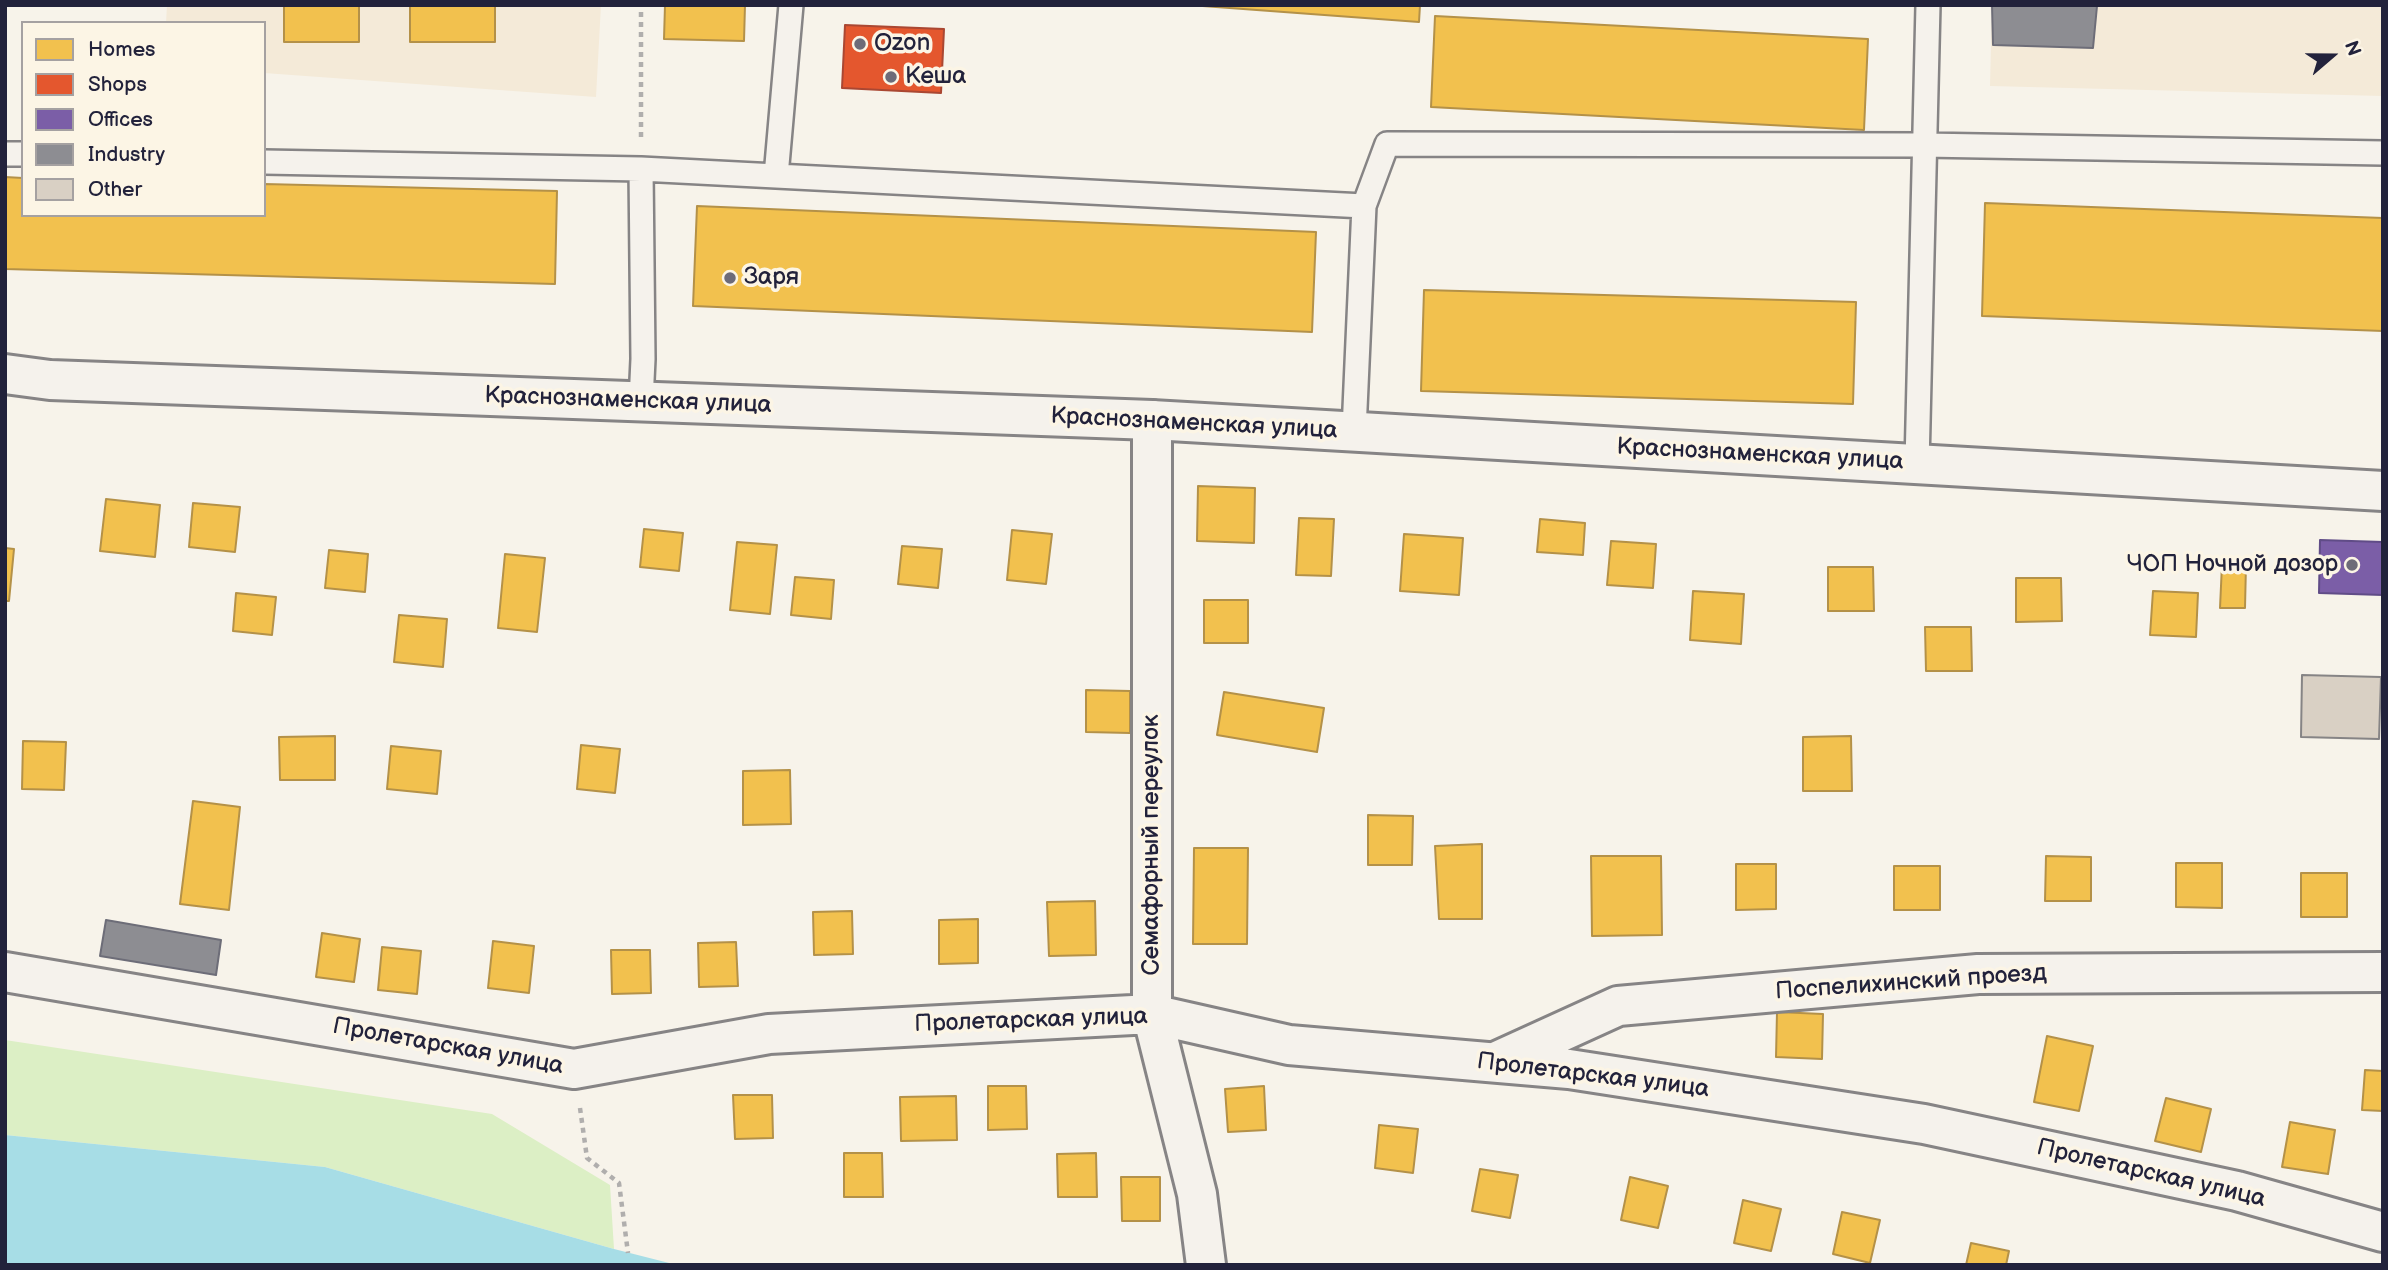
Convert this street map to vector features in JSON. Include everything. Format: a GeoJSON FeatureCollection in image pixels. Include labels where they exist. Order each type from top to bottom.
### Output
{"type":"FeatureCollection","features":[{"type":"Feature","properties":{"kind":"street","name":"Краснознаменская улица"},"geometry":{"type":"LineString","coordinates":[[5,374],[50,380],[1152,420],[2383,491]]}},
{"type":"Feature","properties":{"kind":"street","name":"Семафорный переулок"},"geometry":{"type":"LineString","coordinates":[[1152,420],[1152,1014],[1197,1194],[1206,1265]]}},
{"type":"Feature","properties":{"kind":"street","name":"Пролетарская улица"},"geometry":{"type":"LineString","coordinates":[[5,972],[574,1069],[769,1034],[1152,1014],[1289,1045],[1569,1069],[1924,1124],[2237,1191],[2383,1232]]}},
{"type":"Feature","properties":{"kind":"street","name":"Поспелихинский проезд"},"geometry":{"type":"LineString","coordinates":[[1495,1062],[1618,1006],[1978,974],[2383,972]]}},
{"type":"Feature","properties":{"kind":"lane"},"geometry":{"type":"LineString","coordinates":[[776,176],[791,5]]}},
{"type":"Feature","properties":{"kind":"lane"},"geometry":{"type":"LineString","coordinates":[[1917,464],[1928,5]]}},
{"type":"Feature","properties":{"kind":"lane"},"geometry":{"type":"LineString","coordinates":[[1354,431],[1364,206],[1387,144],[1924,145],[2383,153]]}},
{"type":"Feature","properties":{"kind":"lane"},"geometry":{"type":"LineString","coordinates":[[266,162],[641,169],[1364,206]]}},
{"type":"Feature","properties":{"kind":"lane"},"geometry":{"type":"LineString","coordinates":[[641,169],[641,402]]}},
{"type":"Feature","properties":{"kind":"path"},"geometry":{"type":"LineString","coordinates":[[641,5],[641,169]]}},
{"type":"Feature","properties":{"kind":"path"},"geometry":{"type":"LineString","coordinates":[[574,1069],[587,1158],[619,1183],[628,1253]]}},
{"type":"Feature","properties":{"kind":"shaded area"},"geometry":{"type":"Polygon","coordinates":[[[167,5],[601,5],[596,97],[266,73],[266,21],[166,21],[167,5]]]}},
{"type":"Feature","properties":{"kind":"shaded area"},"geometry":{"type":"Polygon","coordinates":[[[1992,5],[2383,5],[2383,96],[1990,86],[1992,5]]]}},
{"type":"Feature","properties":{"kind":"green space"},"geometry":{"type":"Polygon","coordinates":[[[5,1040],[492,1114],[610,1185],[614,1249],[325,1167],[5,1135],[5,1040]]]}},
{"type":"Feature","properties":{"kind":"water"},"geometry":{"type":"Polygon","coordinates":[[[5,1135],[325,1167],[677,1265],[5,1265],[5,1135]]]}},
{"type":"Feature","properties":{"kind":"building: Homes"},"geometry":{"type":"Polygon","coordinates":[[[284,5],[359,5],[359,42],[284,42],[284,5]]]}},
{"type":"Feature","properties":{"kind":"building: Homes"},"geometry":{"type":"Polygon","coordinates":[[[410,5],[495,5],[495,42],[410,42],[410,5]]]}},
{"type":"Feature","properties":{"kind":"building: Homes"},"geometry":{"type":"Polygon","coordinates":[[[665,5],[745,5],[744,41],[664,39],[665,5]]]}},
{"type":"Feature","properties":{"kind":"building: Homes"},"geometry":{"type":"Polygon","coordinates":[[[1189,5],[1420,5],[1419,22],[1189,5]]]}},
{"type":"Feature","properties":{"kind":"building: Homes"},"geometry":{"type":"Polygon","coordinates":[[[1435,16],[1868,39],[1864,130],[1431,107],[1435,16]]]}},
{"type":"Feature","properties":{"kind":"building: Homes"},"geometry":{"type":"Polygon","coordinates":[[[5,177],[21,178],[21,217],[266,217],[266,184],[557,191],[555,284],[5,269],[5,177]]]}},
{"type":"Feature","properties":{"kind":"building: Homes"},"geometry":{"type":"Polygon","coordinates":[[[1985,203],[2383,218],[2383,331],[1982,316],[1985,203]]]}},
{"type":"Feature","properties":{"kind":"building: Homes"},"geometry":{"type":"Polygon","coordinates":[[[697,206],[1316,232],[1312,332],[693,306],[697,206]]]}},
{"type":"Feature","properties":{"kind":"building: Homes"},"geometry":{"type":"Polygon","coordinates":[[[1424,290],[1856,302],[1853,404],[1421,391],[1424,290]]]}},
{"type":"Feature","properties":{"kind":"building: Homes"},"geometry":{"type":"Polygon","coordinates":[[[1198,486],[1255,488],[1254,543],[1197,541],[1198,486]]]}},
{"type":"Feature","properties":{"kind":"building: Homes"},"geometry":{"type":"Polygon","coordinates":[[[106,499],[160,505],[155,557],[100,551],[106,499]]]}},
{"type":"Feature","properties":{"kind":"building: Homes"},"geometry":{"type":"Polygon","coordinates":[[[193,503],[240,507],[235,552],[189,547],[193,503]]]}},
{"type":"Feature","properties":{"kind":"building: Homes"},"geometry":{"type":"Polygon","coordinates":[[[1299,518],[1334,519],[1331,576],[1296,575],[1299,518]]]}},
{"type":"Feature","properties":{"kind":"building: Homes"},"geometry":{"type":"Polygon","coordinates":[[[1540,519],[1585,523],[1583,555],[1537,552],[1540,519]]]}},
{"type":"Feature","properties":{"kind":"building: Homes"},"geometry":{"type":"Polygon","coordinates":[[[644,529],[683,533],[679,571],[640,567],[644,529]]]}},
{"type":"Feature","properties":{"kind":"building: Homes"},"geometry":{"type":"Polygon","coordinates":[[[1012,530],[1052,534],[1046,584],[1007,580],[1012,530]]]}},
{"type":"Feature","properties":{"kind":"building: Homes"},"geometry":{"type":"Polygon","coordinates":[[[1404,534],[1463,538],[1459,595],[1400,591],[1404,534]]]}},
{"type":"Feature","properties":{"kind":"building: Homes"},"geometry":{"type":"Polygon","coordinates":[[[1611,541],[1656,544],[1653,588],[1607,585],[1611,541]]]}},
{"type":"Feature","properties":{"kind":"building: Homes"},"geometry":{"type":"Polygon","coordinates":[[[737,542],[777,545],[770,614],[730,610],[737,542]]]}},
{"type":"Feature","properties":{"kind":"building: Homes"},"geometry":{"type":"Polygon","coordinates":[[[902,546],[942,549],[938,588],[898,584],[902,546]]]}},
{"type":"Feature","properties":{"kind":"building: Homes"},"geometry":{"type":"Polygon","coordinates":[[[5,548],[14,549],[9,601],[5,601],[5,548]]]}},
{"type":"Feature","properties":{"kind":"building: Homes"},"geometry":{"type":"Polygon","coordinates":[[[329,550],[368,554],[365,592],[325,588],[329,550]]]}},
{"type":"Feature","properties":{"kind":"building: Homes"},"geometry":{"type":"Polygon","coordinates":[[[505,554],[545,558],[537,632],[498,628],[505,554]]]}},
{"type":"Feature","properties":{"kind":"building: Homes"},"geometry":{"type":"Polygon","coordinates":[[[2222,564],[2246,564],[2245,608],[2220,608],[2222,564]]]}},
{"type":"Feature","properties":{"kind":"building: Homes"},"geometry":{"type":"Polygon","coordinates":[[[1828,567],[1873,567],[1874,611],[1828,611],[1828,567]]]}},
{"type":"Feature","properties":{"kind":"building: Homes"},"geometry":{"type":"Polygon","coordinates":[[[795,577],[834,580],[831,619],[791,615],[795,577]]]}},
{"type":"Feature","properties":{"kind":"building: Homes"},"geometry":{"type":"Polygon","coordinates":[[[2016,578],[2061,578],[2062,621],[2016,622],[2016,578]]]}},
{"type":"Feature","properties":{"kind":"building: Homes"},"geometry":{"type":"Polygon","coordinates":[[[1693,591],[1744,594],[1741,644],[1690,640],[1693,591]]]}},
{"type":"Feature","properties":{"kind":"building: Homes"},"geometry":{"type":"Polygon","coordinates":[[[2153,591],[2198,593],[2196,637],[2150,635],[2153,591]]]}},
{"type":"Feature","properties":{"kind":"building: Homes"},"geometry":{"type":"Polygon","coordinates":[[[236,593],[276,597],[272,635],[233,631],[236,593]]]}},
{"type":"Feature","properties":{"kind":"building: Homes"},"geometry":{"type":"Polygon","coordinates":[[[1204,600],[1248,600],[1248,643],[1204,643],[1204,600]]]}},
{"type":"Feature","properties":{"kind":"building: Homes"},"geometry":{"type":"Polygon","coordinates":[[[399,615],[447,619],[443,667],[394,662],[399,615]]]}},
{"type":"Feature","properties":{"kind":"building: Homes"},"geometry":{"type":"Polygon","coordinates":[[[1925,627],[1971,627],[1972,671],[1926,671],[1925,627]]]}},
{"type":"Feature","properties":{"kind":"building: Homes"},"geometry":{"type":"Polygon","coordinates":[[[1086,690],[1130,691],[1130,733],[1086,732],[1086,690]]]}},
{"type":"Feature","properties":{"kind":"building: Homes"},"geometry":{"type":"Polygon","coordinates":[[[1224,692],[1324,708],[1317,752],[1217,735],[1224,692]]]}},
{"type":"Feature","properties":{"kind":"building: Homes"},"geometry":{"type":"Polygon","coordinates":[[[335,736],[335,780],[280,780],[279,737],[335,736]]]}},
{"type":"Feature","properties":{"kind":"building: Homes"},"geometry":{"type":"Polygon","coordinates":[[[1851,736],[1852,791],[1803,791],[1803,737],[1851,736]]]}},
{"type":"Feature","properties":{"kind":"building: Homes"},"geometry":{"type":"Polygon","coordinates":[[[23,741],[66,742],[64,790],[22,789],[23,741]]]}},
{"type":"Feature","properties":{"kind":"building: Homes"},"geometry":{"type":"Polygon","coordinates":[[[581,745],[620,749],[615,793],[577,789],[581,745]]]}},
{"type":"Feature","properties":{"kind":"building: Homes"},"geometry":{"type":"Polygon","coordinates":[[[391,746],[441,751],[437,794],[387,789],[391,746]]]}},
{"type":"Feature","properties":{"kind":"building: Homes"},"geometry":{"type":"Polygon","coordinates":[[[790,770],[791,824],[743,825],[743,771],[790,770]]]}},
{"type":"Feature","properties":{"kind":"building: Homes"},"geometry":{"type":"Polygon","coordinates":[[[193,801],[240,807],[229,910],[180,904],[193,801]]]}},
{"type":"Feature","properties":{"kind":"building: Homes"},"geometry":{"type":"Polygon","coordinates":[[[1368,815],[1413,816],[1412,865],[1368,865],[1368,815]]]}},
{"type":"Feature","properties":{"kind":"building: Homes"},"geometry":{"type":"Polygon","coordinates":[[[1482,844],[1482,919],[1439,919],[1435,846],[1482,844]]]}},
{"type":"Feature","properties":{"kind":"building: Homes"},"geometry":{"type":"Polygon","coordinates":[[[1194,848],[1248,848],[1247,944],[1193,944],[1194,848]]]}},
{"type":"Feature","properties":{"kind":"building: Homes"},"geometry":{"type":"Polygon","coordinates":[[[1591,856],[1661,856],[1662,935],[1592,936],[1591,856]]]}},
{"type":"Feature","properties":{"kind":"building: Homes"},"geometry":{"type":"Polygon","coordinates":[[[2046,856],[2091,857],[2091,901],[2045,901],[2046,856]]]}},
{"type":"Feature","properties":{"kind":"building: Homes"},"geometry":{"type":"Polygon","coordinates":[[[2176,863],[2222,863],[2222,908],[2176,907],[2176,863]]]}},
{"type":"Feature","properties":{"kind":"building: Homes"},"geometry":{"type":"Polygon","coordinates":[[[1736,864],[1776,864],[1776,909],[1736,910],[1736,864]]]}},
{"type":"Feature","properties":{"kind":"building: Homes"},"geometry":{"type":"Polygon","coordinates":[[[1894,866],[1940,866],[1940,910],[1894,910],[1894,866]]]}},
{"type":"Feature","properties":{"kind":"building: Homes"},"geometry":{"type":"Polygon","coordinates":[[[2301,873],[2347,873],[2347,917],[2301,917],[2301,873]]]}},
{"type":"Feature","properties":{"kind":"building: Homes"},"geometry":{"type":"Polygon","coordinates":[[[1095,901],[1096,955],[1049,956],[1047,902],[1095,901]]]}},
{"type":"Feature","properties":{"kind":"building: Homes"},"geometry":{"type":"Polygon","coordinates":[[[852,911],[853,954],[814,955],[813,912],[852,911]]]}},
{"type":"Feature","properties":{"kind":"building: Homes"},"geometry":{"type":"Polygon","coordinates":[[[978,919],[978,963],[939,964],[939,920],[978,919]]]}},
{"type":"Feature","properties":{"kind":"building: Homes"},"geometry":{"type":"Polygon","coordinates":[[[322,933],[360,939],[354,982],[316,977],[322,933]]]}},
{"type":"Feature","properties":{"kind":"building: Homes"},"geometry":{"type":"Polygon","coordinates":[[[493,941],[534,946],[529,993],[488,988],[493,941]]]}},
{"type":"Feature","properties":{"kind":"building: Homes"},"geometry":{"type":"Polygon","coordinates":[[[736,942],[738,986],[699,987],[698,943],[736,942]]]}},
{"type":"Feature","properties":{"kind":"building: Homes"},"geometry":{"type":"Polygon","coordinates":[[[382,947],[421,951],[417,994],[378,990],[382,947]]]}},
{"type":"Feature","properties":{"kind":"building: Homes"},"geometry":{"type":"Polygon","coordinates":[[[611,950],[650,950],[651,993],[612,994],[611,950]]]}},
{"type":"Feature","properties":{"kind":"building: Homes"},"geometry":{"type":"Polygon","coordinates":[[[1777,1012],[1823,1014],[1822,1059],[1776,1057],[1777,1012]]]}},
{"type":"Feature","properties":{"kind":"building: Homes"},"geometry":{"type":"Polygon","coordinates":[[[2047,1036],[2093,1046],[2079,1111],[2034,1102],[2047,1036]]]}},
{"type":"Feature","properties":{"kind":"building: Homes"},"geometry":{"type":"Polygon","coordinates":[[[2365,1070],[2383,1071],[2383,1111],[2362,1110],[2365,1070]]]}},
{"type":"Feature","properties":{"kind":"building: Homes"},"geometry":{"type":"Polygon","coordinates":[[[988,1086],[1026,1086],[1027,1129],[988,1130],[988,1086]]]}},
{"type":"Feature","properties":{"kind":"building: Homes"},"geometry":{"type":"Polygon","coordinates":[[[1264,1086],[1266,1130],[1228,1132],[1225,1089],[1264,1086]]]}},
{"type":"Feature","properties":{"kind":"building: Homes"},"geometry":{"type":"Polygon","coordinates":[[[733,1095],[772,1095],[773,1138],[735,1139],[733,1095]]]}},
{"type":"Feature","properties":{"kind":"building: Homes"},"geometry":{"type":"Polygon","coordinates":[[[956,1096],[957,1140],[901,1141],[900,1097],[956,1096]]]}},
{"type":"Feature","properties":{"kind":"building: Homes"},"geometry":{"type":"Polygon","coordinates":[[[2166,1098],[2211,1109],[2201,1152],[2155,1141],[2166,1098]]]}},
{"type":"Feature","properties":{"kind":"building: Homes"},"geometry":{"type":"Polygon","coordinates":[[[2290,1122],[2335,1130],[2328,1174],[2282,1167],[2290,1122]]]}},
{"type":"Feature","properties":{"kind":"building: Homes"},"geometry":{"type":"Polygon","coordinates":[[[1379,1125],[1418,1129],[1413,1173],[1375,1168],[1379,1125]]]}},
{"type":"Feature","properties":{"kind":"building: Homes"},"geometry":{"type":"Polygon","coordinates":[[[844,1153],[882,1153],[883,1197],[844,1197],[844,1153]]]}},
{"type":"Feature","properties":{"kind":"building: Homes"},"geometry":{"type":"Polygon","coordinates":[[[1096,1153],[1097,1197],[1058,1197],[1057,1154],[1096,1153]]]}},
{"type":"Feature","properties":{"kind":"building: Homes"},"geometry":{"type":"Polygon","coordinates":[[[1480,1169],[1518,1175],[1510,1218],[1472,1211],[1480,1169]]]}},
{"type":"Feature","properties":{"kind":"building: Homes"},"geometry":{"type":"Polygon","coordinates":[[[1121,1177],[1160,1177],[1160,1221],[1122,1221],[1121,1177]]]}},
{"type":"Feature","properties":{"kind":"building: Homes"},"geometry":{"type":"Polygon","coordinates":[[[1630,1177],[1668,1186],[1658,1228],[1621,1220],[1630,1177]]]}},
{"type":"Feature","properties":{"kind":"building: Homes"},"geometry":{"type":"Polygon","coordinates":[[[1743,1200],[1781,1209],[1771,1251],[1734,1243],[1743,1200]]]}},
{"type":"Feature","properties":{"kind":"building: Homes"},"geometry":{"type":"Polygon","coordinates":[[[1842,1212],[1880,1220],[1870,1263],[1833,1254],[1842,1212]]]}},
{"type":"Feature","properties":{"kind":"building: Homes"},"geometry":{"type":"Polygon","coordinates":[[[1971,1243],[2009,1251],[2006,1265],[1966,1265],[1971,1243]]]}},
{"type":"Feature","properties":{"kind":"building: Shops"},"geometry":{"type":"Polygon","coordinates":[[[845,25],[944,29],[941,93],[842,88],[845,25]]]}},
{"type":"Feature","properties":{"kind":"building: Offices"},"geometry":{"type":"Polygon","coordinates":[[[2320,540],[2383,542],[2383,595],[2319,593],[2320,540]]]}},
{"type":"Feature","properties":{"kind":"building: Industry"},"geometry":{"type":"Polygon","coordinates":[[[1992,5],[2097,6],[2093,48],[1993,45],[1992,5]]]}},
{"type":"Feature","properties":{"kind":"building: Industry"},"geometry":{"type":"Polygon","coordinates":[[[106,920],[221,940],[216,975],[100,956],[106,920]]]}},
{"type":"Feature","properties":{"kind":"building: Other"},"geometry":{"type":"Polygon","coordinates":[[[2302,675],[2381,677],[2379,739],[2301,737],[2302,675]]]}},
{"type":"Feature","properties":{"kind":"place","name":"Ozon"},"geometry":{"type":"Point","coordinates":[860,44]}},
{"type":"Feature","properties":{"kind":"place","name":"Кеша"},"geometry":{"type":"Point","coordinates":[891,77]}},
{"type":"Feature","properties":{"kind":"place","name":"Заря"},"geometry":{"type":"Point","coordinates":[730,278]}},
{"type":"Feature","properties":{"kind":"place","name":"ЧОП Ночной дозор"},"geometry":{"type":"Point","coordinates":[2352,565]}}]}
